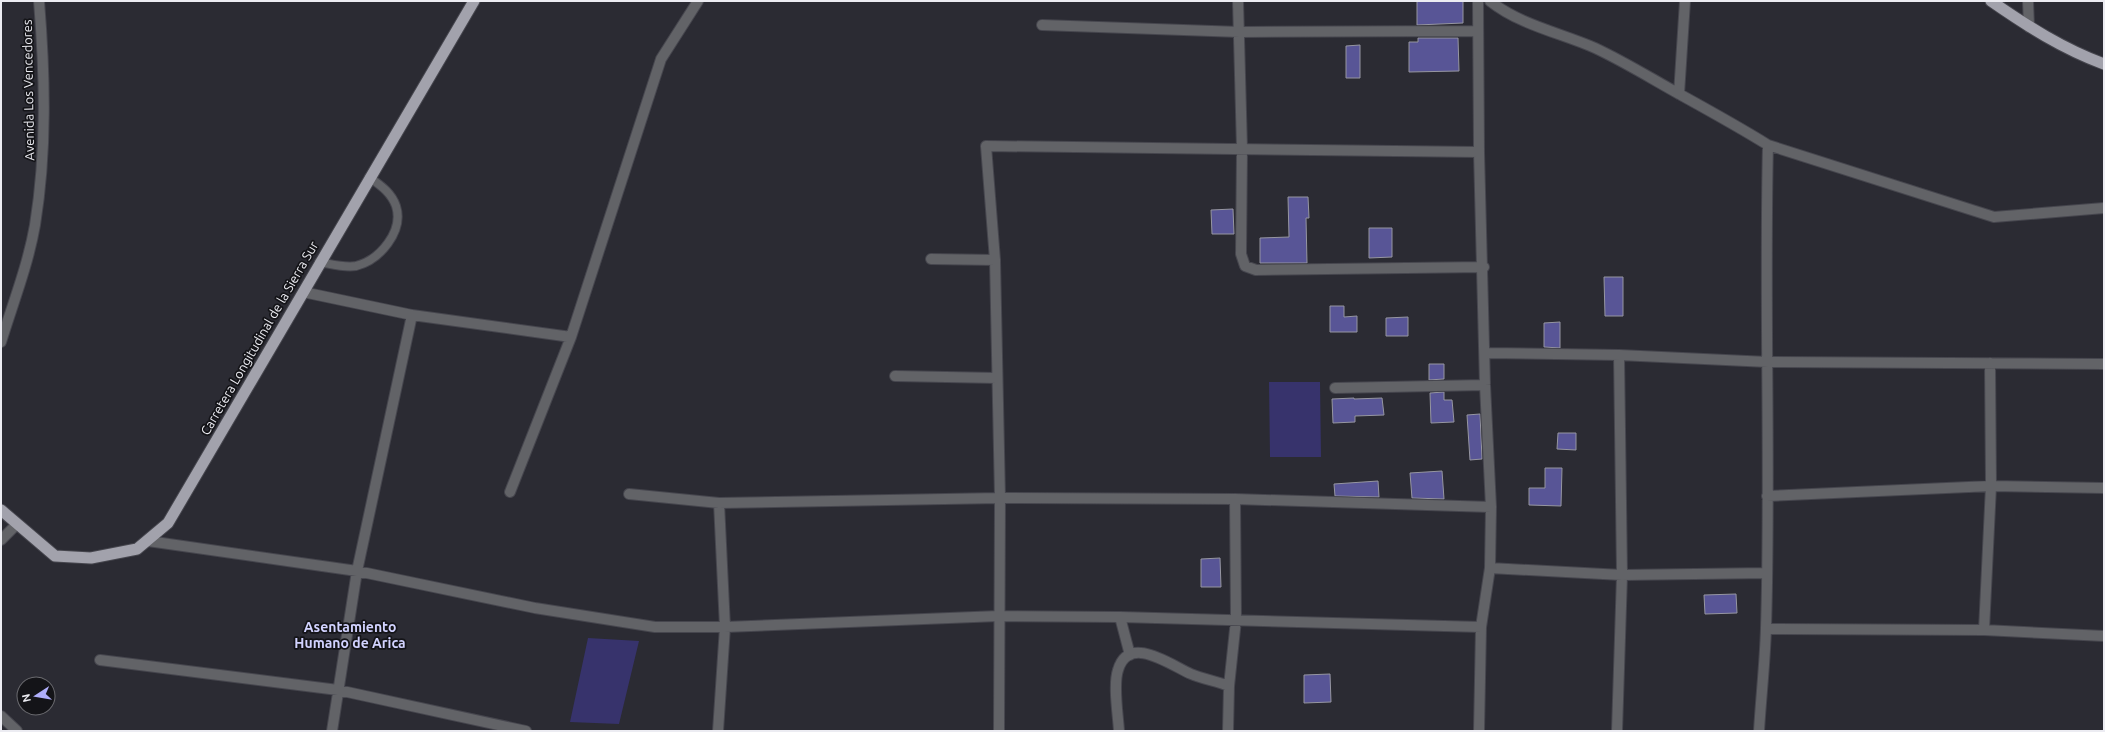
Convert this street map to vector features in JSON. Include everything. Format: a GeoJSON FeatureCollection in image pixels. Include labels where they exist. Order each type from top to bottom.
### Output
{"type":"FeatureCollection","features":[{"type":"Feature","properties":{"kind":"highway","name":"Carretera Longitudinal de la Sierra Sur"},"geometry":{"type":"LineString","coordinates":[[1,510],[55,556],[91,558],[137,549],[168,523],[369,177],[474,1]]}},
{"type":"Feature","properties":{"kind":"highway"},"geometry":{"type":"LineString","coordinates":[[1991,1],[2029,27],[2076,54],[2104,64]]}},
{"type":"Feature","properties":{"kind":"street","name":"Avenida Los Vencedores"},"geometry":{"type":"LineString","coordinates":[[1,342],[26,261],[35,226],[41,180],[44,129],[42,44],[39,1]]}},
{"type":"Feature","properties":{"kind":"street"},"geometry":{"type":"LineString","coordinates":[[510,492],[571,336],[661,59],[698,1]]}},
{"type":"Feature","properties":{"kind":"street"},"geometry":{"type":"LineString","coordinates":[[1238,1],[1242,149],[1241,254],[1245,266],[1256,270],[1484,267]]}},
{"type":"Feature","properties":{"kind":"street"},"geometry":{"type":"LineString","coordinates":[[1478,1],[1479,152],[1484,267],[1486,353],[1485,385],[1491,507],[1490,568],[1481,626],[1479,731]]}},
{"type":"Feature","properties":{"kind":"street"},"geometry":{"type":"LineString","coordinates":[[1490,1],[1518,18],[1594,48],[1633,66],[1768,145],[1994,217],[2104,208]]}},
{"type":"Feature","properties":{"kind":"street"},"geometry":{"type":"LineString","coordinates":[[1679,94],[1685,1]]}},
{"type":"Feature","properties":{"kind":"street"},"geometry":{"type":"LineString","coordinates":[[2028,1],[2029,27]]}},
{"type":"Feature","properties":{"kind":"street"},"geometry":{"type":"LineString","coordinates":[[1042,25],[1240,32],[1477,31]]}},
{"type":"Feature","properties":{"kind":"street"},"geometry":{"type":"LineString","coordinates":[[1758,731],[1766,629],[1768,362],[1766,231],[1768,145]]}},
{"type":"Feature","properties":{"kind":"street"},"geometry":{"type":"LineString","coordinates":[[999,731],[1000,498],[995,260],[986,146],[1479,152]]}},
{"type":"Feature","properties":{"kind":"street"},"geometry":{"type":"LineString","coordinates":[[931,259],[995,260]]}},
{"type":"Feature","properties":{"kind":"street"},"geometry":{"type":"LineString","coordinates":[[303,292],[412,315],[571,336]]}},
{"type":"Feature","properties":{"kind":"street"},"geometry":{"type":"LineString","coordinates":[[332,731],[358,571],[412,315]]}},
{"type":"Feature","properties":{"kind":"street"},"geometry":{"type":"LineString","coordinates":[[1486,353],[1619,355],[1768,362],[2104,364]]}},
{"type":"Feature","properties":{"kind":"street"},"geometry":{"type":"LineString","coordinates":[[1617,731],[1622,575],[1619,355]]}},
{"type":"Feature","properties":{"kind":"street"},"geometry":{"type":"LineString","coordinates":[[1984,630],[1991,486],[1990,363]]}},
{"type":"Feature","properties":{"kind":"street"},"geometry":{"type":"LineString","coordinates":[[895,376],[997,378]]}},
{"type":"Feature","properties":{"kind":"street"},"geometry":{"type":"LineString","coordinates":[[1335,388],[1485,385]]}},
{"type":"Feature","properties":{"kind":"street"},"geometry":{"type":"LineString","coordinates":[[1767,496],[1991,486],[2104,488]]}},
{"type":"Feature","properties":{"kind":"street"},"geometry":{"type":"LineString","coordinates":[[629,494],[719,503],[1000,498],[1235,499],[1491,507]]}},
{"type":"Feature","properties":{"kind":"street"},"geometry":{"type":"LineString","coordinates":[[1228,731],[1229,686],[1236,620],[1235,499]]}},
{"type":"Feature","properties":{"kind":"street"},"geometry":{"type":"LineString","coordinates":[[718,731],[725,627],[719,503]]}},
{"type":"Feature","properties":{"kind":"street"},"geometry":{"type":"LineString","coordinates":[[1,540],[17,524]]}},
{"type":"Feature","properties":{"kind":"street"},"geometry":{"type":"LineString","coordinates":[[148,541],[358,571],[535,608],[648,626],[725,627],[999,616],[1120,617],[1481,626]]}},
{"type":"Feature","properties":{"kind":"street"},"geometry":{"type":"LineString","coordinates":[[1490,568],[1622,575],[1766,573]]}},
{"type":"Feature","properties":{"kind":"street"},"geometry":{"type":"LineString","coordinates":[[1120,617],[1130,655]]}},
{"type":"Feature","properties":{"kind":"street"},"geometry":{"type":"LineString","coordinates":[[1766,629],[1984,630],[2104,636]]}},
{"type":"Feature","properties":{"kind":"street"},"geometry":{"type":"LineString","coordinates":[[1119,731],[1118,670],[1122,661],[1130,655],[1144,653],[1159,657],[1191,674],[1229,686]]}},
{"type":"Feature","properties":{"kind":"street"},"geometry":{"type":"LineString","coordinates":[[100,660],[338,690],[526,731]]}},
{"type":"Feature","properties":{"kind":"street"},"geometry":{"type":"LineString","coordinates":[[1,716],[17,731]]}},
{"type":"Feature","properties":{"kind":"lane"},"geometry":{"type":"LineString","coordinates":[[320,262],[340,266],[355,266],[372,260],[387,244],[398,225],[396,206],[387,189],[369,177]]}},
{"type":"Feature","properties":{"kind":"shaded area"},"geometry":{"type":"Polygon","coordinates":[[[1269,382],[1320,382],[1321,457],[1270,457],[1269,382]]]}},
{"type":"Feature","properties":{"kind":"shaded area"},"geometry":{"type":"Polygon","coordinates":[[[588,638],[639,641],[619,724],[570,722],[588,638]]]}},
{"type":"Feature","properties":{"kind":"building"},"geometry":{"type":"Polygon","coordinates":[[[1417,1],[1463,1],[1463,23],[1417,25],[1417,1]]]}},
{"type":"Feature","properties":{"kind":"building"},"geometry":{"type":"Polygon","coordinates":[[[1418,38],[1458,38],[1459,71],[1409,72],[1409,42],[1418,42],[1418,38]]]}},
{"type":"Feature","properties":{"kind":"building"},"geometry":{"type":"Polygon","coordinates":[[[1360,45],[1360,78],[1346,78],[1346,46],[1360,45]]]}},
{"type":"Feature","properties":{"kind":"building"},"geometry":{"type":"Polygon","coordinates":[[[1288,197],[1308,197],[1309,218],[1306,218],[1307,263],[1260,263],[1260,238],[1289,237],[1288,197]]]}},
{"type":"Feature","properties":{"kind":"building"},"geometry":{"type":"Polygon","coordinates":[[[1233,209],[1234,234],[1212,234],[1211,210],[1233,209]]]}},
{"type":"Feature","properties":{"kind":"building"},"geometry":{"type":"Polygon","coordinates":[[[1369,228],[1392,228],[1392,257],[1369,258],[1369,228]]]}},
{"type":"Feature","properties":{"kind":"building"},"geometry":{"type":"Polygon","coordinates":[[[1604,277],[1623,277],[1623,316],[1605,316],[1604,277]]]}},
{"type":"Feature","properties":{"kind":"building"},"geometry":{"type":"Polygon","coordinates":[[[1330,306],[1344,306],[1344,317],[1357,316],[1357,332],[1330,332],[1330,306]]]}},
{"type":"Feature","properties":{"kind":"building"},"geometry":{"type":"Polygon","coordinates":[[[1408,317],[1408,336],[1386,336],[1386,318],[1408,317]]]}},
{"type":"Feature","properties":{"kind":"building"},"geometry":{"type":"Polygon","coordinates":[[[1560,322],[1560,348],[1544,347],[1544,323],[1560,322]]]}},
{"type":"Feature","properties":{"kind":"building"},"geometry":{"type":"Polygon","coordinates":[[[1429,364],[1444,364],[1444,379],[1429,380],[1429,364]]]}},
{"type":"Feature","properties":{"kind":"building"},"geometry":{"type":"Polygon","coordinates":[[[1444,392],[1444,400],[1452,400],[1454,422],[1431,423],[1430,393],[1444,392]]]}},
{"type":"Feature","properties":{"kind":"building"},"geometry":{"type":"Polygon","coordinates":[[[1382,398],[1384,415],[1355,416],[1355,422],[1333,423],[1332,399],[1382,398]]]}},
{"type":"Feature","properties":{"kind":"building"},"geometry":{"type":"Polygon","coordinates":[[[1480,414],[1482,459],[1470,460],[1467,415],[1480,414]]]}},
{"type":"Feature","properties":{"kind":"building"},"geometry":{"type":"Polygon","coordinates":[[[1558,433],[1576,433],[1576,450],[1557,449],[1558,433]]]}},
{"type":"Feature","properties":{"kind":"building"},"geometry":{"type":"Polygon","coordinates":[[[1545,468],[1562,468],[1561,506],[1529,505],[1529,488],[1545,488],[1545,468]]]}},
{"type":"Feature","properties":{"kind":"building"},"geometry":{"type":"Polygon","coordinates":[[[1442,471],[1444,499],[1412,498],[1410,473],[1442,471]]]}},
{"type":"Feature","properties":{"kind":"building"},"geometry":{"type":"Polygon","coordinates":[[[1378,481],[1379,497],[1335,496],[1334,484],[1378,481]]]}},
{"type":"Feature","properties":{"kind":"building"},"geometry":{"type":"Polygon","coordinates":[[[1220,558],[1221,587],[1201,587],[1201,559],[1220,558]]]}},
{"type":"Feature","properties":{"kind":"building"},"geometry":{"type":"Polygon","coordinates":[[[1736,594],[1737,613],[1705,614],[1704,595],[1736,594]]]}},
{"type":"Feature","properties":{"kind":"building"},"geometry":{"type":"Polygon","coordinates":[[[1330,674],[1331,702],[1304,703],[1304,675],[1330,674]]]}},
{"type":"Feature","properties":{"kind":"district","name":"Asentamiento Humano de Arica"},"geometry":{"type":"Point","coordinates":[350,636]}}]}
